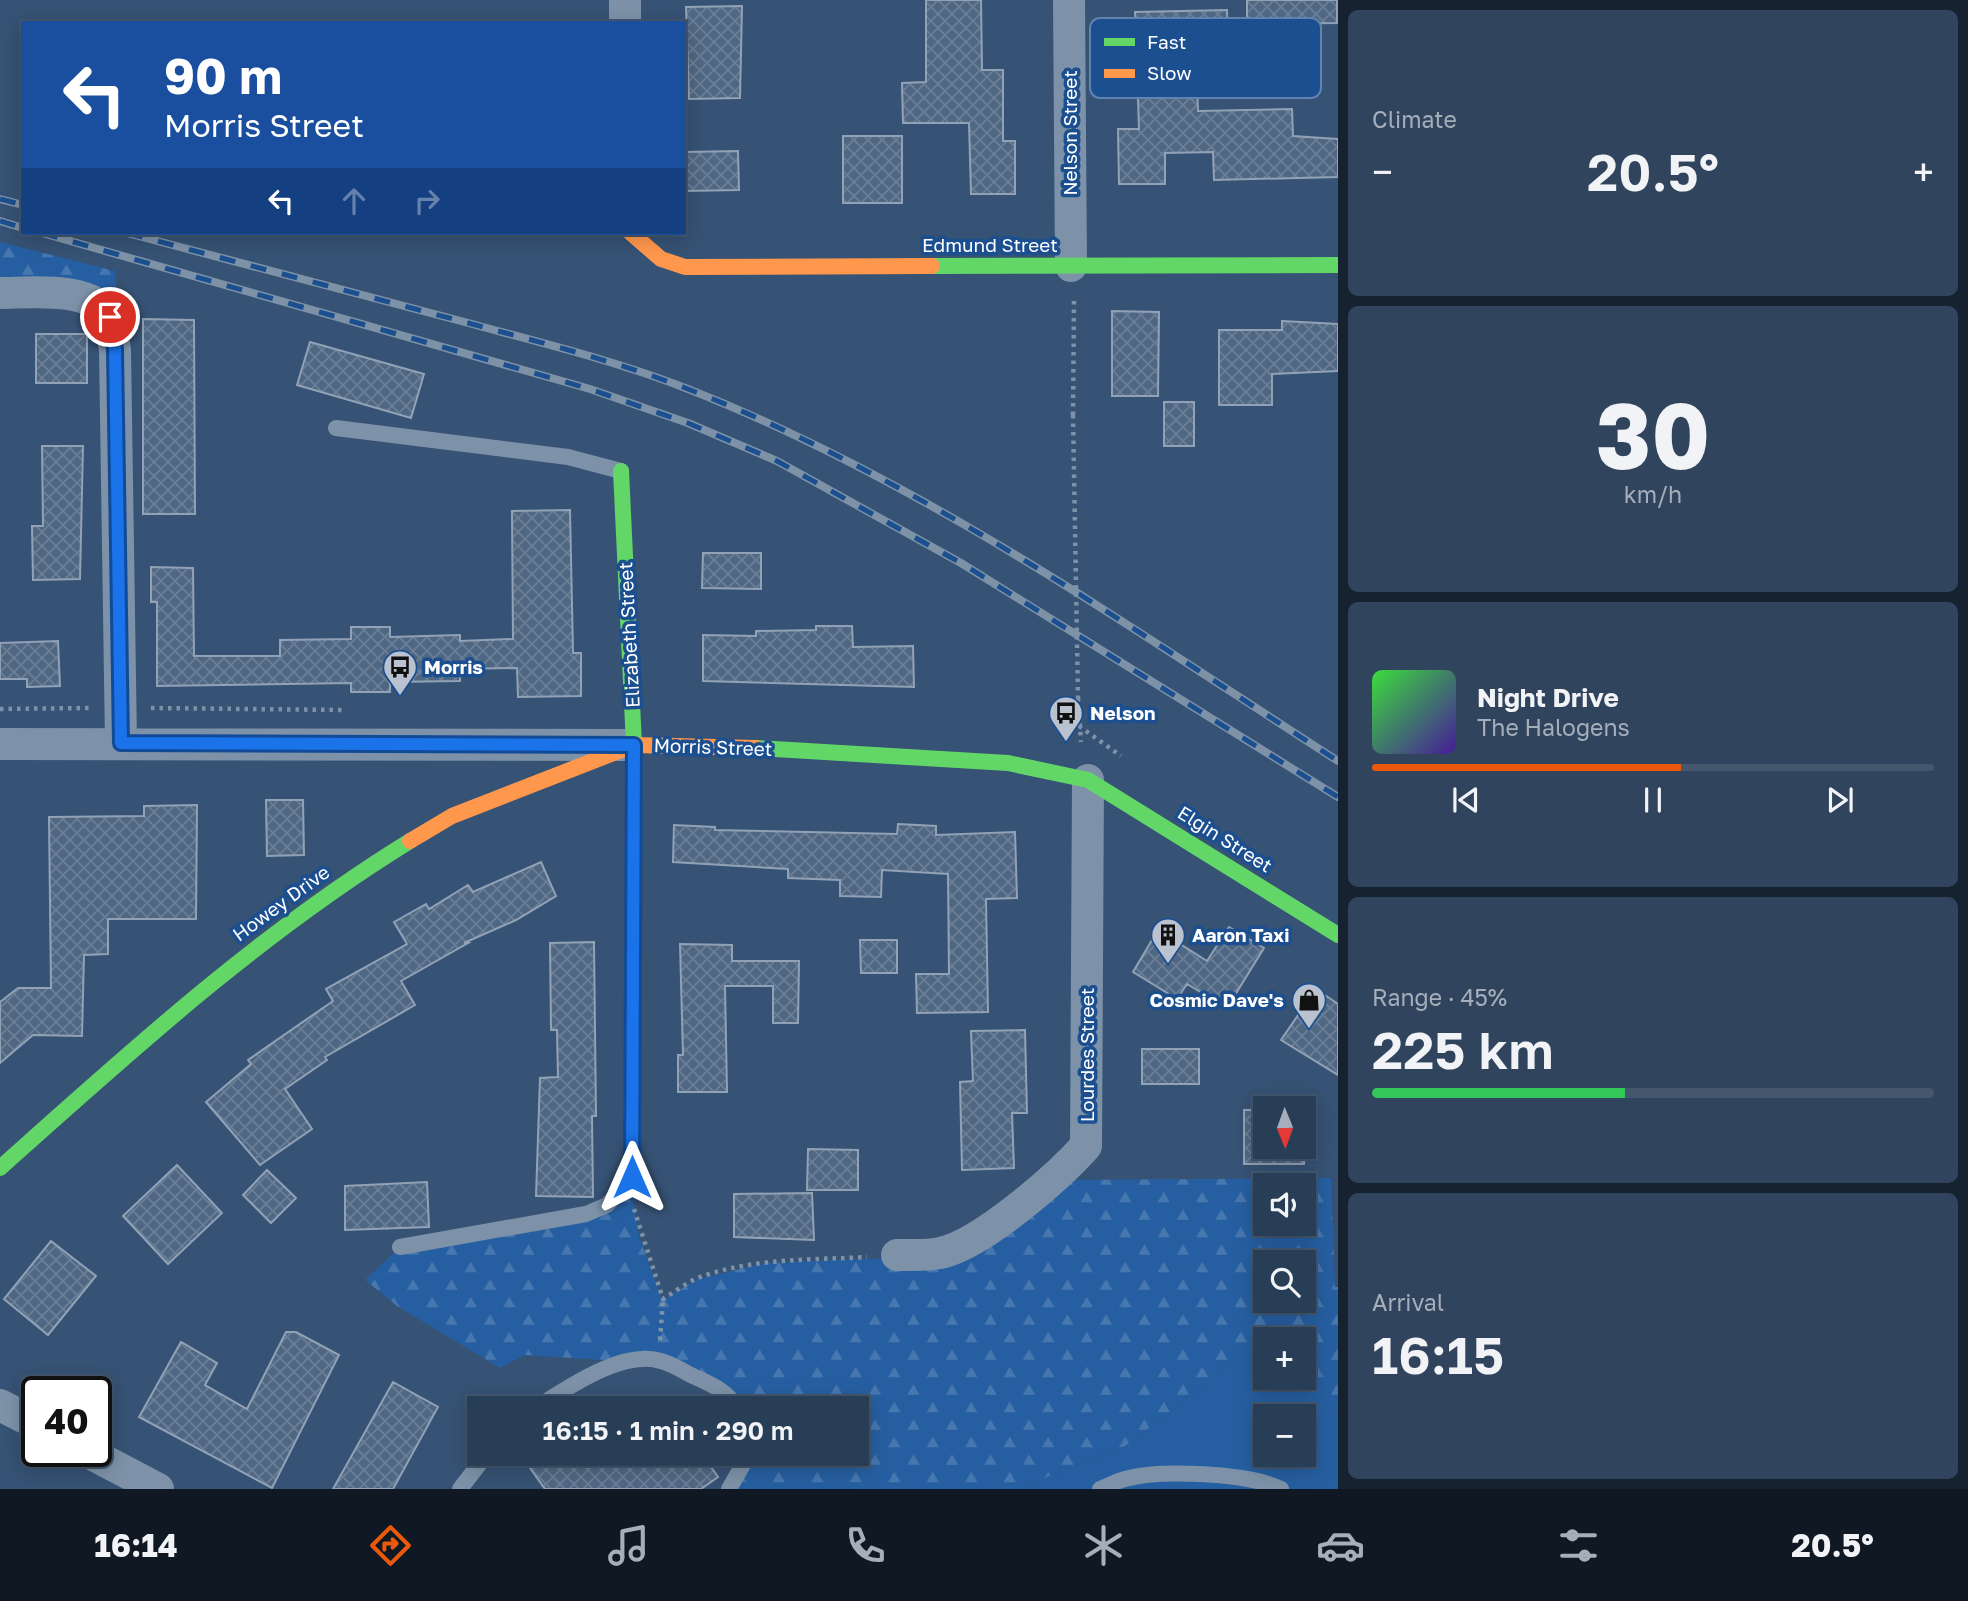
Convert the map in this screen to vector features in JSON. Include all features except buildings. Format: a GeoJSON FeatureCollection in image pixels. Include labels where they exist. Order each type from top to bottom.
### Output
{"type":"FeatureCollection","features":[{"type":"Feature","properties":{"kind":"street"},"geometry":{"type":"LineString","coordinates":[[625,0],[625,21]]}},
{"type":"Feature","properties":{"kind":"street","name":"Nelson Street"},"geometry":{"type":"LineString","coordinates":[[1069,0],[1073,277]]}},
{"type":"Feature","properties":{"kind":"street","name":"Edmund Street"},"geometry":{"type":"LineString","coordinates":[[633,235],[661,260],[685,267],[1073,277],[1338,265]]}},
{"type":"Feature","properties":{"kind":"street"},"geometry":{"type":"LineString","coordinates":[[0,293],[73,294],[98,303],[110,317],[115,350],[121,743]]}},
{"type":"Feature","properties":{"kind":"street","name":"Elizabeth Street"},"geometry":{"type":"LineString","coordinates":[[621,471],[634,745],[632,1177]]}},
{"type":"Feature","properties":{"kind":"street","name":"Morris Street"},"geometry":{"type":"LineString","coordinates":[[0,744],[693,744],[1008,763],[1088,780]]}},
{"type":"Feature","properties":{"kind":"street","name":"Howey Drive"},"geometry":{"type":"LineString","coordinates":[[0,1168],[151,1033],[259,943],[360,872],[452,816],[634,745]]}},
{"type":"Feature","properties":{"kind":"street","name":"Elgin Street"},"geometry":{"type":"LineString","coordinates":[[1088,780],[1338,935]]}},
{"type":"Feature","properties":{"kind":"street","name":"Lourdes Street"},"geometry":{"type":"LineString","coordinates":[[897,1255],[942,1253],[983,1232],[1064,1171],[1086,1146],[1088,780]]}},
{"type":"Feature","properties":{"kind":"street"},"geometry":{"type":"LineString","coordinates":[[0,1405],[21,1416]]}},
{"type":"Feature","properties":{"kind":"street"},"geometry":{"type":"LineString","coordinates":[[112,1465],[158,1489]]}},
{"type":"Feature","properties":{"kind":"lane"},"geometry":{"type":"LineString","coordinates":[[336,428],[568,457],[621,471]]}},
{"type":"Feature","properties":{"kind":"lane"},"geometry":{"type":"LineString","coordinates":[[400,1247],[586,1214],[607,1205],[632,1177]]}},
{"type":"Feature","properties":{"kind":"lane"},"geometry":{"type":"LineString","coordinates":[[555,1396],[588,1376],[619,1362],[659,1360],[713,1385],[728,1396]]}},
{"type":"Feature","properties":{"kind":"lane"},"geometry":{"type":"LineString","coordinates":[[460,1489],[478,1466]]}},
{"type":"Feature","properties":{"kind":"lane"},"geometry":{"type":"LineString","coordinates":[[729,1489],[742,1466]]}},
{"type":"Feature","properties":{"kind":"lane"},"geometry":{"type":"LineString","coordinates":[[1100,1489],[1126,1478],[1186,1482],[1227,1477],[1281,1489]]}},
{"type":"Feature","properties":{"kind":"path"},"geometry":{"type":"LineString","coordinates":[[1073,277],[1078,698],[1079,726],[1088,780]]}},
{"type":"Feature","properties":{"kind":"path"},"geometry":{"type":"LineString","coordinates":[[0,709],[352,710]]}},
{"type":"Feature","properties":{"kind":"path"},"geometry":{"type":"LineString","coordinates":[[1079,726],[1124,758]]}},
{"type":"Feature","properties":{"kind":"path"},"geometry":{"type":"LineString","coordinates":[[632,1177],[632,1199],[640,1235],[663,1299],[659,1360]]}},
{"type":"Feature","properties":{"kind":"path"},"geometry":{"type":"LineString","coordinates":[[663,1299],[698,1278],[766,1262],[897,1255]]}},
{"type":"Feature","properties":{"kind":"green space"},"geometry":{"type":"Polygon","coordinates":[[[0,242],[115,271],[116,294],[0,295],[0,242]]]}},
{"type":"Feature","properties":{"kind":"green space"},"geometry":{"type":"Polygon","coordinates":[[[1316,1178],[1331,1178],[1335,1287],[1338,1287],[1338,1418],[1311,1390],[1316,1390],[1316,1327],[1253,1327],[1253,1364],[1239,1361],[1226,1363],[1203,1387],[1125,1446],[1053,1474],[1024,1489],[733,1489],[745,1466],[869,1466],[869,1396],[720,1396],[663,1358],[619,1361],[525,1355],[500,1368],[397,1306],[365,1280],[398,1249],[587,1216],[630,1181],[639,1236],[662,1300],[698,1279],[766,1263],[942,1256],[1057,1180],[1253,1179],[1253,1236],[1316,1236],[1316,1178]]]}},
{"type":"Feature","properties":{"kind":"green space"},"geometry":{"type":"Polygon","coordinates":[[[1239,1361],[1253,1364],[1253,1390],[1311,1390],[1338,1418],[1338,1489],[1024,1489],[1053,1474],[1125,1446],[1203,1387],[1226,1363],[1239,1361]]]}},
{"type":"Feature","properties":{"kind":"railway"},"geometry":{"type":"LineString","coordinates":[[0,199],[21,204]]}},
{"type":"Feature","properties":{"kind":"railway"},"geometry":{"type":"LineString","coordinates":[[0,221],[21,227]]}},
{"type":"Feature","properties":{"kind":"railway"},"geometry":{"type":"LineString","coordinates":[[49,235],[590,389],[688,423],[777,461],[961,563],[1338,797]]}},
{"type":"Feature","properties":{"kind":"railway"},"geometry":{"type":"LineString","coordinates":[[135,235],[603,360],[688,389],[774,426],[941,511],[1022,559],[1338,761]]}},
{"type":"Feature","properties":{"kind":"traffic: fast"},"geometry":{"type":"LineString","coordinates":[[932,266],[1338,265]]}},
{"type":"Feature","properties":{"kind":"traffic: fast"},"geometry":{"type":"LineString","coordinates":[[621,471],[634,745],[632,1177]]}},
{"type":"Feature","properties":{"kind":"traffic: fast"},"geometry":{"type":"LineString","coordinates":[[756,748],[1008,763],[1088,780],[1338,935]]}},
{"type":"Feature","properties":{"kind":"traffic: fast"},"geometry":{"type":"LineString","coordinates":[[0,1168],[148,1037],[249,954],[354,877],[410,841]]}},
{"type":"Feature","properties":{"kind":"traffic: slow"},"geometry":{"type":"LineString","coordinates":[[633,235],[661,259],[685,267],[932,266]]}},
{"type":"Feature","properties":{"kind":"traffic: slow"},"geometry":{"type":"LineString","coordinates":[[410,841],[452,816],[634,745],[756,748]]}},
{"type":"Feature","properties":{"kind":"place","name":"Morris"},"geometry":{"type":"Point","coordinates":[400,697]}},
{"type":"Feature","properties":{"kind":"place","name":"Nelson"},"geometry":{"type":"Point","coordinates":[1066,743]}},
{"type":"Feature","properties":{"kind":"place","name":"Aaron Taxi"},"geometry":{"type":"Point","coordinates":[1168,965]}},
{"type":"Feature","properties":{"kind":"place","name":"Cosmic Dave's"},"geometry":{"type":"Point","coordinates":[1309,1030]}},
{"type":"Feature","properties":{"kind":"route"},"geometry":{"type":"LineString","coordinates":[[110,317],[115,350],[121,743],[634,745],[632,1177]]}}]}
